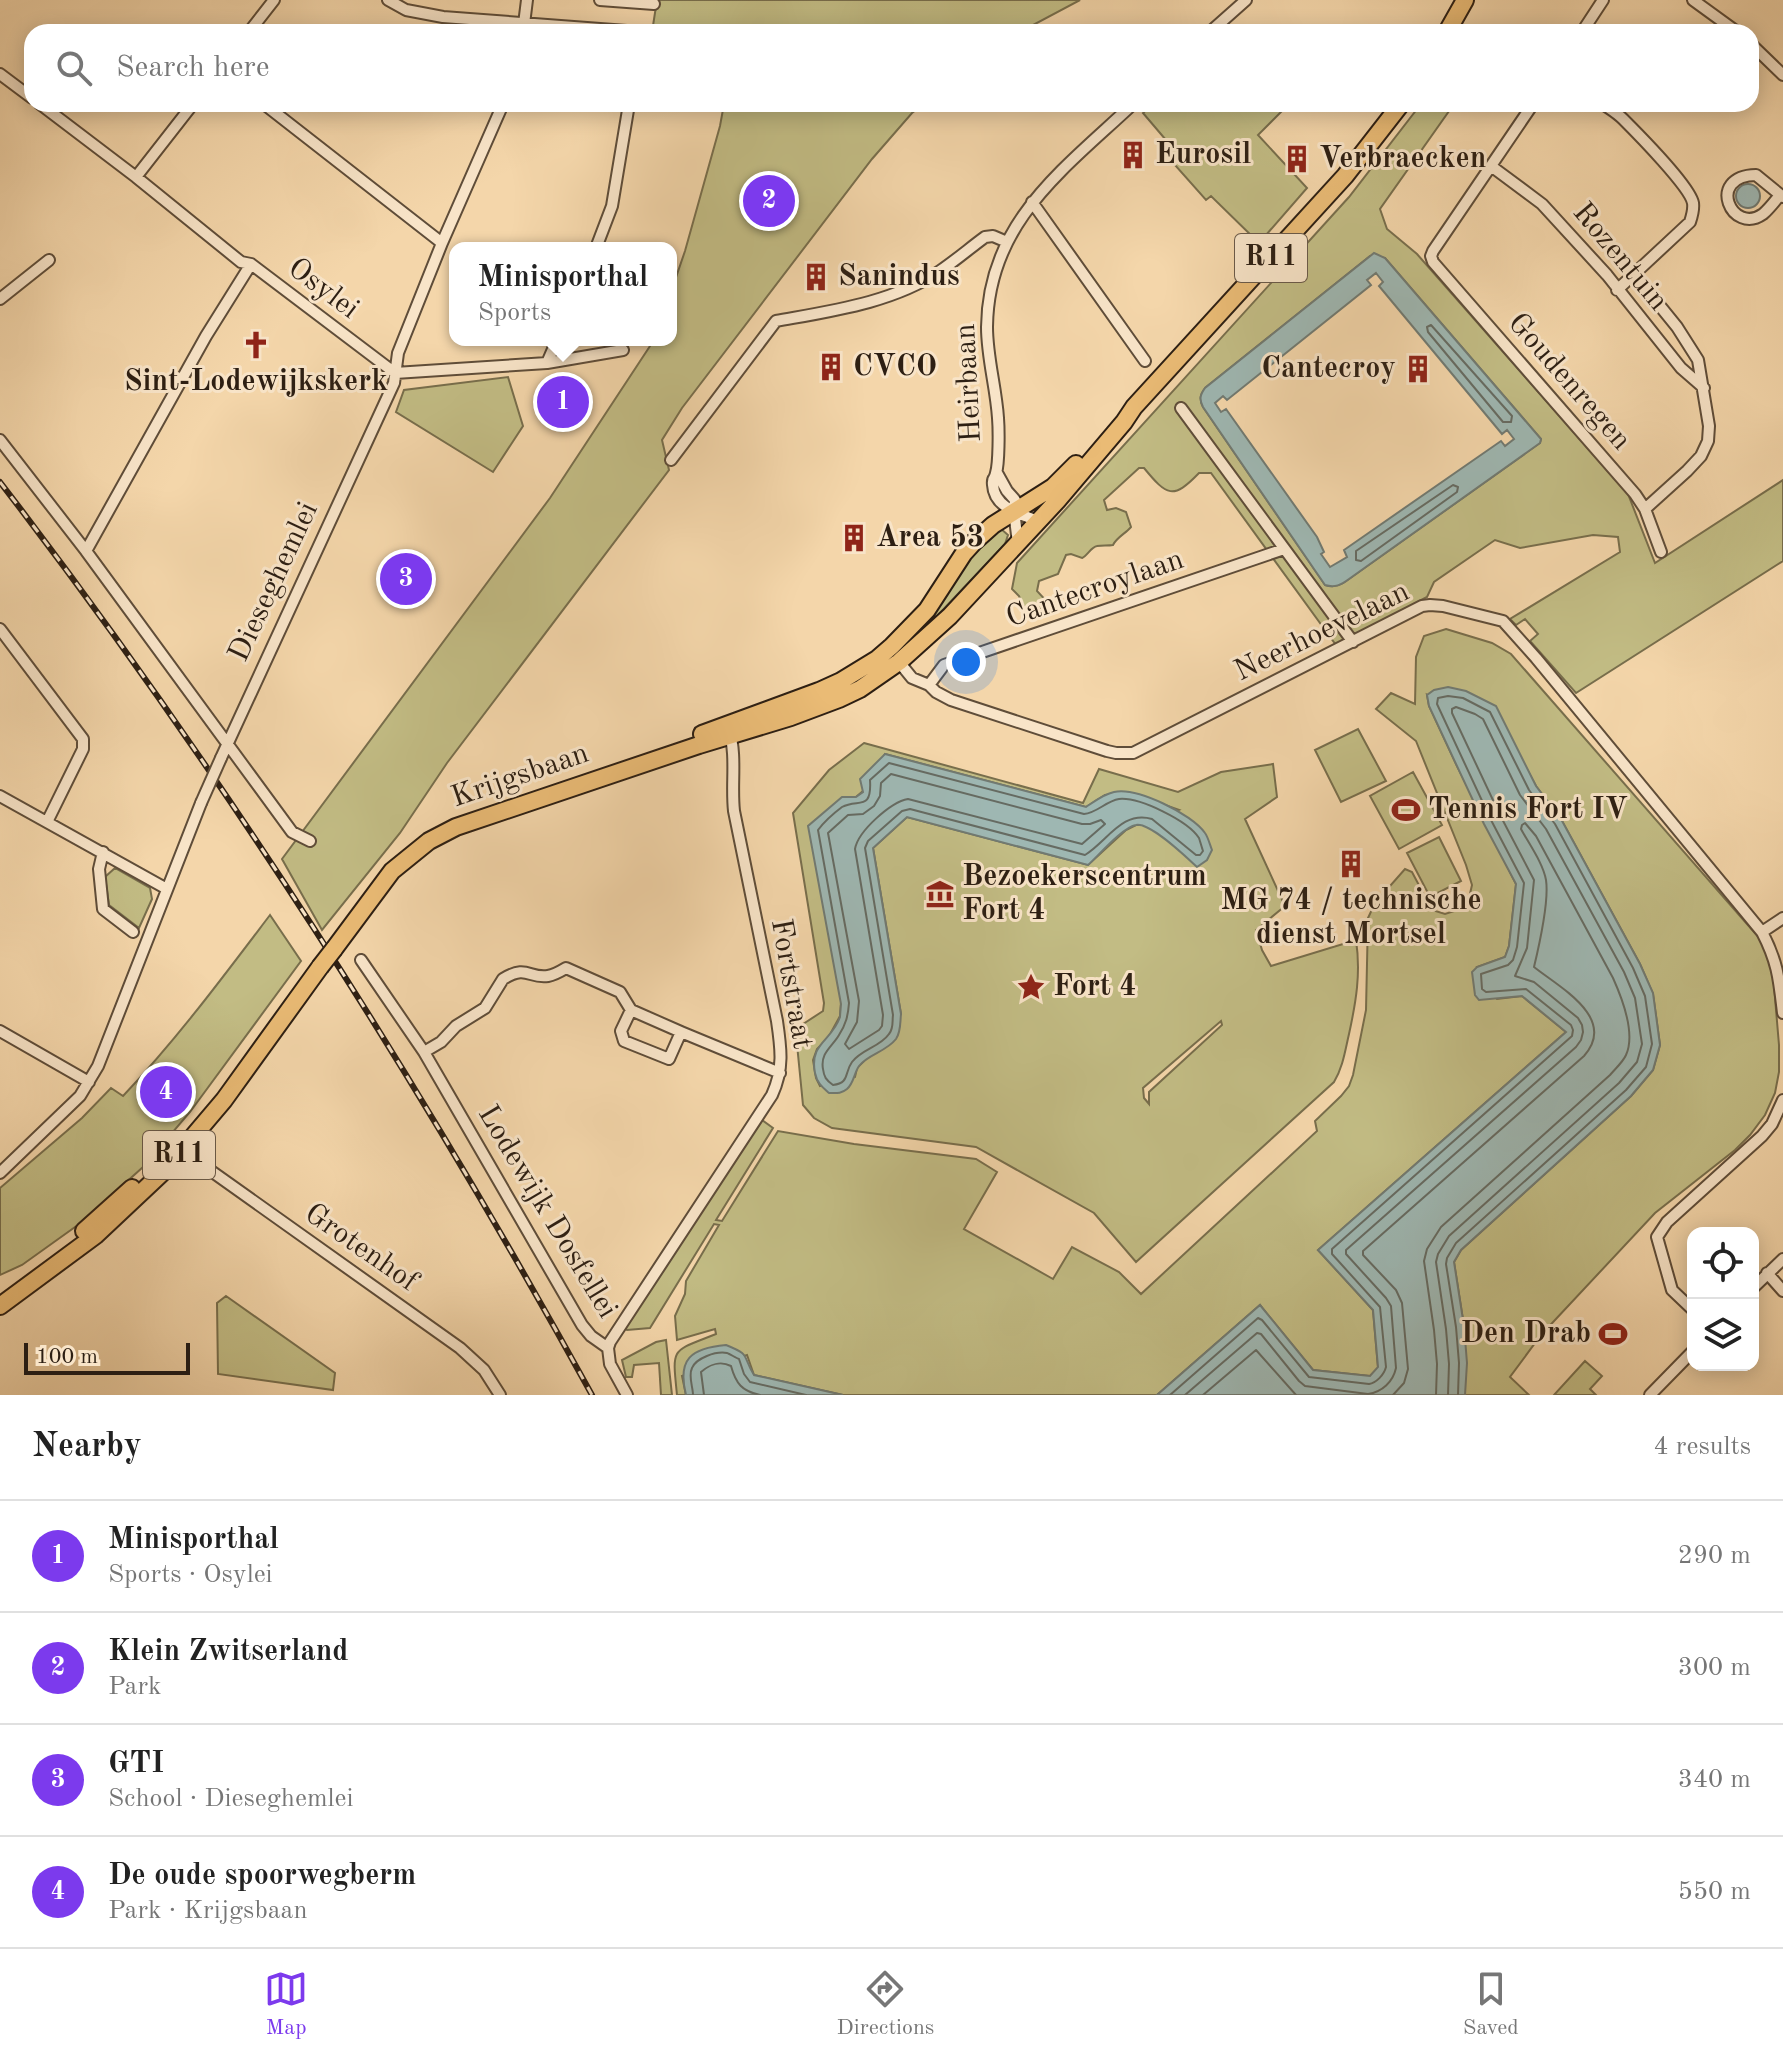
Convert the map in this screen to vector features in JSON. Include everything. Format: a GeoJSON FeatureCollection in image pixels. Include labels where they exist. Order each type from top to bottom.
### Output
{"type":"FeatureCollection","features":[{"type":"Feature","properties":{"kind":"main road"},"geometry":{"type":"LineString","coordinates":[[1452,24],[1465,0]]}},
{"type":"Feature","properties":{"kind":"main road","name":"Krijgsbaan"},"geometry":{"type":"LineString","coordinates":[[729,730],[791,717],[860,689],[899,662],[950,616],[1100,452],[1134,407],[1345,176],[1395,112]]}},
{"type":"Feature","properties":{"kind":"main road","name":"Krijgsbaan"},"geometry":{"type":"LineString","coordinates":[[0,1306],[96,1235],[183,1151],[224,1100],[379,872],[406,847],[430,830],[472,812],[729,730],[841,681],[877,659],[927,610],[964,553],[993,525],[1053,487],[1134,407]]}},
{"type":"Feature","properties":{"kind":"main road","name":"Krijgsbaan"},"geometry":{"type":"LineString","coordinates":[[0,1293],[83,1231],[157,1164],[219,1092],[318,963]]}},
{"type":"Feature","properties":{"kind":"street"},"geometry":{"type":"LineString","coordinates":[[255,24],[274,0]]}},
{"type":"Feature","properties":{"kind":"street"},"geometry":{"type":"LineString","coordinates":[[388,0],[406,10],[425,15],[499,24]]}},
{"type":"Feature","properties":{"kind":"street"},"geometry":{"type":"LineString","coordinates":[[524,24],[527,0]]}},
{"type":"Feature","properties":{"kind":"street"},"geometry":{"type":"LineString","coordinates":[[600,0],[654,4]]}},
{"type":"Feature","properties":{"kind":"street"},"geometry":{"type":"LineString","coordinates":[[1219,24],[1246,0]]}},
{"type":"Feature","properties":{"kind":"street"},"geometry":{"type":"LineString","coordinates":[[1587,24],[1603,0]]}},
{"type":"Feature","properties":{"kind":"street"},"geometry":{"type":"LineString","coordinates":[[1693,0],[1726,24]]}},
{"type":"Feature","properties":{"kind":"street"},"geometry":{"type":"LineString","coordinates":[[1759,52],[1783,75]]}},
{"type":"Feature","properties":{"kind":"street"},"geometry":{"type":"LineString","coordinates":[[0,74],[24,92]]}},
{"type":"Feature","properties":{"kind":"street","name":"Osylei"},"geometry":{"type":"LineString","coordinates":[[51,112],[241,262],[251,264],[395,373]]}},
{"type":"Feature","properties":{"kind":"street"},"geometry":{"type":"LineString","coordinates":[[136,177],[187,112]]}},
{"type":"Feature","properties":{"kind":"street"},"geometry":{"type":"LineString","coordinates":[[274,112],[442,243]]}},
{"type":"Feature","properties":{"kind":"street","name":"Dieseghemlei"},"geometry":{"type":"LineString","coordinates":[[0,1173],[80,1096],[98,1066],[226,743],[394,383],[398,353],[499,112]]}},
{"type":"Feature","properties":{"kind":"street"},"geometry":{"type":"LineString","coordinates":[[598,242],[612,206],[628,112]]}},
{"type":"Feature","properties":{"kind":"street","name":"Heirbaan"},"geometry":{"type":"LineString","coordinates":[[1018,543],[1015,500],[997,473],[998,419],[987,324],[992,282],[1013,229],[1032,202],[1125,112]]}},
{"type":"Feature","properties":{"kind":"street"},"geometry":{"type":"LineString","coordinates":[[1491,166],[1528,112]]}},
{"type":"Feature","properties":{"kind":"street"},"geometry":{"type":"LineString","coordinates":[[1614,112],[1689,194],[1694,211],[1690,222],[1617,290]]}},
{"type":"Feature","properties":{"kind":"street","name":"Goudenregen"},"geometry":{"type":"LineString","coordinates":[[1491,166],[1431,256],[1437,269],[1635,494],[1645,509],[1661,552]]}},
{"type":"Feature","properties":{"kind":"street","name":"Rozentuin"},"geometry":{"type":"LineString","coordinates":[[1491,166],[1542,204],[1607,275],[1681,368],[1704,388]]}},
{"type":"Feature","properties":{"kind":"street"},"geometry":{"type":"LineString","coordinates":[[1744,175],[1756,175],[1782,196],[1762,215],[1750,219],[1739,217],[1731,209],[1727,197],[1728,188],[1744,175]]}},
{"type":"Feature","properties":{"kind":"street"},"geometry":{"type":"LineString","coordinates":[[1032,202],[1145,361]]}},
{"type":"Feature","properties":{"kind":"street"},"geometry":{"type":"LineString","coordinates":[[671,460],[776,321],[885,297],[939,272],[985,237],[993,236],[1007,242]]}},
{"type":"Feature","properties":{"kind":"street"},"geometry":{"type":"LineString","coordinates":[[0,299],[49,260]]}},
{"type":"Feature","properties":{"kind":"street"},"geometry":{"type":"LineString","coordinates":[[86,551],[206,336],[251,264]]}},
{"type":"Feature","properties":{"kind":"street","name":"Rozentuin"},"geometry":{"type":"LineString","coordinates":[[1634,274],[1686,339],[1698,360],[1709,426],[1708,441],[1701,456],[1645,509]]}},
{"type":"Feature","properties":{"kind":"street"},"geometry":{"type":"LineString","coordinates":[[547,363],[554,346]]}},
{"type":"Feature","properties":{"kind":"street"},"geometry":{"type":"LineString","coordinates":[[395,373],[547,363],[623,350]]}},
{"type":"Feature","properties":{"kind":"street"},"geometry":{"type":"LineString","coordinates":[[1181,408],[1353,642]]}},
{"type":"Feature","properties":{"kind":"street"},"geometry":{"type":"LineString","coordinates":[[0,440],[86,551],[292,832],[310,841]]}},
{"type":"Feature","properties":{"kind":"street"},"geometry":{"type":"LineString","coordinates":[[1014,511],[1038,521]]}},
{"type":"Feature","properties":{"kind":"street","name":"Cantecroylaan"},"geometry":{"type":"LineString","coordinates":[[929,685],[944,665],[1284,549]]}},
{"type":"Feature","properties":{"kind":"street","name":"Neerhoevelaan"},"geometry":{"type":"LineString","coordinates":[[899,662],[912,678],[951,700],[1107,751],[1133,753],[1414,609],[1430,605],[1503,621],[1762,932],[1778,968],[1783,1013]]}},
{"type":"Feature","properties":{"kind":"street"},"geometry":{"type":"LineString","coordinates":[[0,629],[83,739],[83,749],[47,822]]}},
{"type":"Feature","properties":{"kind":"street","name":"Fortstraat"},"geometry":{"type":"LineString","coordinates":[[608,1348],[772,1095],[780,1073],[777,1021],[734,811],[734,747],[729,730]]}},
{"type":"Feature","properties":{"kind":"street"},"geometry":{"type":"LineString","coordinates":[[0,796],[167,889]]}},
{"type":"Feature","properties":{"kind":"street"},"geometry":{"type":"LineString","coordinates":[[103,852],[99,869],[103,909],[133,932]]}},
{"type":"Feature","properties":{"kind":"street"},"geometry":{"type":"LineString","coordinates":[[1762,932],[1783,918]]}},
{"type":"Feature","properties":{"kind":"street","name":"Lodewijk Dosfellei"},"geometry":{"type":"LineString","coordinates":[[361,960],[424,1052],[582,1325],[608,1348],[610,1364],[627,1395]]}},
{"type":"Feature","properties":{"kind":"street"},"geometry":{"type":"LineString","coordinates":[[424,1052],[485,1008],[503,979],[517,972],[547,976],[566,968],[620,992],[631,1010],[780,1073]]}},
{"type":"Feature","properties":{"kind":"street"},"geometry":{"type":"LineString","coordinates":[[631,1010],[621,1031],[624,1041],[669,1059],[681,1032]]}},
{"type":"Feature","properties":{"kind":"street"},"geometry":{"type":"LineString","coordinates":[[0,1031],[89,1082]]}},
{"type":"Feature","properties":{"kind":"street"},"geometry":{"type":"LineString","coordinates":[[1687,1304],[1672,1290],[1657,1237],[1667,1222],[1762,1136],[1772,1124],[1783,1100]]}},
{"type":"Feature","properties":{"kind":"street","name":"Grotenhof"},"geometry":{"type":"LineString","coordinates":[[183,1151],[460,1348],[484,1370],[500,1395]]}},
{"type":"Feature","properties":{"kind":"street"},"geometry":{"type":"LineString","coordinates":[[1759,1282],[1783,1259]]}},
{"type":"Feature","properties":{"kind":"street"},"geometry":{"type":"LineString","coordinates":[[1767,1273],[1783,1291]]}},
{"type":"Feature","properties":{"kind":"street"},"geometry":{"type":"LineString","coordinates":[[1650,1395],[1687,1357]]}},
{"type":"Feature","properties":{"kind":"shaded area"},"geometry":{"type":"Polygon","coordinates":[[[657,0],[1080,0],[1035,24],[653,24],[657,0]]]}},
{"type":"Feature","properties":{"kind":"shaded area"},"geometry":{"type":"Polygon","coordinates":[[[723,112],[913,112],[872,159],[682,408],[662,440],[669,470],[447,763],[400,833],[322,930],[282,859],[550,498],[650,346],[677,346],[677,274],[723,112]]]}},
{"type":"Feature","properties":{"kind":"shaded area"},"geometry":{"type":"Polygon","coordinates":[[[1281,112],[1258,135],[1307,188],[1259,243],[1211,196],[1206,200],[1159,147],[1166,140],[1143,113],[1281,112]]]}},
{"type":"Feature","properties":{"kind":"shaded area"},"geometry":{"type":"Polygon","coordinates":[[[1415,112],[1448,112],[1380,209],[1387,229],[1417,254],[1628,494],[1655,563],[1783,480],[1783,561],[1576,693],[1530,641],[1538,634],[1525,619],[1516,625],[1510,619],[1620,552],[1618,537],[1593,535],[1520,548],[1495,540],[1434,582],[1427,597],[1336,645],[1211,473],[1199,473],[1183,488],[1170,491],[1144,468],[1139,468],[1104,500],[1107,510],[1116,508],[1126,512],[1131,527],[1113,545],[1095,547],[1082,558],[1066,555],[1058,574],[1039,581],[1037,591],[1052,607],[1026,611],[1012,589],[1017,563],[1349,197],[1415,112]],[[1370,256],[1205,388],[1201,397],[1203,407],[1325,585],[1329,586],[1346,581],[1540,443],[1541,439],[1385,258],[1370,256]]]}},
{"type":"Feature","properties":{"kind":"shaded area"},"geometry":{"type":"Polygon","coordinates":[[[508,377],[523,426],[493,472],[396,412],[404,390],[508,377]]]}},
{"type":"Feature","properties":{"kind":"shaded area"},"geometry":{"type":"Polygon","coordinates":[[[1000,528],[1008,535],[1005,544],[921,633],[870,678],[803,704],[887,660],[918,631],[940,601],[967,554],[1000,528]]]}},
{"type":"Feature","properties":{"kind":"shaded area"},"geometry":{"type":"Polygon","coordinates":[[[1446,629],[1492,643],[1511,654],[1761,940],[1769,954],[1773,974],[1779,1072],[1775,1093],[1765,1115],[1735,1150],[1655,1213],[1541,1335],[1510,1377],[1529,1395],[1465,1395],[1464,1326],[1454,1262],[1461,1250],[1631,1096],[1653,1070],[1660,1045],[1653,994],[1640,964],[1561,819],[1536,786],[1522,760],[1427,695],[1429,706],[1456,764],[1516,884],[1505,957],[1477,967],[1497,999],[1522,996],[1566,1032],[1318,1250],[1373,1310],[1378,1368],[1370,1376],[1313,1370],[1260,1305],[1157,1395],[843,1395],[754,1375],[747,1355],[682,1376],[686,1395],[677,1395],[675,1359],[678,1353],[690,1344],[716,1334],[715,1329],[677,1340],[675,1316],[685,1294],[686,1281],[719,1225],[714,1224],[650,1328],[625,1328],[762,1120],[773,1128],[716,1220],[722,1221],[778,1131],[976,1159],[997,1172],[964,1229],[1053,1279],[1072,1247],[1119,1272],[1141,1294],[1317,1131],[1315,1121],[1341,1096],[1353,1075],[1366,1010],[1368,918],[1375,903],[1405,869],[1412,872],[1432,910],[1445,914],[1461,909],[1469,898],[1472,885],[1466,865],[1416,741],[1376,709],[1391,693],[1415,704],[1416,657],[1424,636],[1446,629]]]}},
{"type":"Feature","properties":{"kind":"shaded area","name":"Tennis Fort IV"},"geometry":{"type":"Polygon","coordinates":[[[1358,729],[1386,781],[1341,802],[1315,750],[1358,729]]]}},
{"type":"Feature","properties":{"kind":"shaded area"},"geometry":{"type":"Polygon","coordinates":[[[864,743],[1083,803],[1099,769],[1178,792],[1221,772],[1273,764],[1277,797],[1245,819],[1285,906],[1256,930],[1262,950],[1271,966],[1356,940],[1356,999],[1340,1071],[1334,1082],[1136,1262],[1094,1213],[976,1147],[832,1128],[814,1118],[803,1105],[796,1034],[797,1028],[823,1011],[824,1003],[793,813],[829,770],[864,743]],[[885,754],[863,791],[856,797],[840,1016],[813,1060],[820,1086],[855,1077],[857,1068],[901,1014],[873,848],[907,817],[1088,865],[1126,830],[1136,825],[1147,825],[1179,810],[1128,792],[1105,795],[1086,807],[885,754]],[[1221,1021],[1143,1088],[1144,1098],[1149,1104],[1149,1092],[1222,1025],[1221,1021]]]}},
{"type":"Feature","properties":{"kind":"shaded area","name":"Tennis Fort IV"},"geometry":{"type":"Polygon","coordinates":[[[1413,772],[1442,825],[1399,849],[1370,796],[1413,772]]]}},
{"type":"Feature","properties":{"kind":"shaded area","name":"Tennis Fort IV"},"geometry":{"type":"Polygon","coordinates":[[[1439,837],[1461,881],[1430,897],[1407,853],[1439,837]]]}},
{"type":"Feature","properties":{"kind":"shaded area"},"geometry":{"type":"Polygon","coordinates":[[[115,868],[150,888],[152,899],[139,928],[109,905],[105,877],[115,868]]]}},
{"type":"Feature","properties":{"kind":"shaded area"},"geometry":{"type":"Polygon","coordinates":[[[270,915],[301,961],[190,1112],[143,1167],[82,1222],[22,1265],[0,1275],[0,1188],[82,1118],[111,1088],[123,1096],[181,1030],[270,915]]]}},
{"type":"Feature","properties":{"kind":"shaded area"},"geometry":{"type":"Polygon","coordinates":[[[226,1296],[335,1373],[333,1390],[218,1374],[217,1303],[226,1296]]]}},
{"type":"Feature","properties":{"kind":"shaded area"},"geometry":{"type":"Polygon","coordinates":[[[666,1340],[672,1395],[661,1395],[659,1363],[634,1365],[632,1377],[626,1377],[622,1360],[666,1340]]]}},
{"type":"Feature","properties":{"kind":"shaded area"},"geometry":{"type":"Polygon","coordinates":[[[1585,1361],[1602,1376],[1590,1389],[1596,1395],[1554,1395],[1585,1361]]]}},
{"type":"Feature","properties":{"kind":"water"},"geometry":{"type":"Polygon","coordinates":[[[1748,184],[1759,191],[1760,196],[1753,207],[1748,208],[1737,201],[1736,196],[1743,185],[1748,184]]]}},
{"type":"Feature","properties":{"kind":"water"},"geometry":{"type":"Polygon","coordinates":[[[1374,253],[1385,258],[1541,439],[1540,443],[1346,581],[1329,586],[1325,585],[1203,407],[1201,397],[1205,388],[1374,253]],[[1376,273],[1367,280],[1371,285],[1227,400],[1223,396],[1215,403],[1221,412],[1226,409],[1317,537],[1324,552],[1321,554],[1330,567],[1347,557],[1344,550],[1501,441],[1505,446],[1514,439],[1507,430],[1502,434],[1379,286],[1383,282],[1376,273]]]}},
{"type":"Feature","properties":{"kind":"water"},"geometry":{"type":"Polygon","coordinates":[[[1448,687],[1466,691],[1496,706],[1536,786],[1561,819],[1640,964],[1653,993],[1660,1045],[1653,1070],[1631,1096],[1461,1250],[1454,1262],[1464,1326],[1467,1363],[1465,1395],[1157,1395],[1260,1305],[1313,1370],[1370,1376],[1378,1367],[1373,1310],[1318,1250],[1566,1032],[1522,996],[1479,1000],[1475,995],[1472,972],[1477,967],[1505,957],[1516,884],[1484,824],[1429,706],[1427,695],[1448,687]]]}},
{"type":"Feature","properties":{"kind":"water"},"geometry":{"type":"Polygon","coordinates":[[[885,754],[1086,807],[1110,793],[1136,794],[1189,818],[1205,833],[1212,850],[1207,860],[1197,867],[1159,834],[1136,825],[1118,836],[1088,865],[907,817],[873,848],[901,1014],[899,1033],[892,1043],[863,1062],[847,1089],[829,1093],[817,1080],[815,1055],[836,1025],[841,1004],[808,826],[842,797],[856,797],[863,792],[860,779],[885,754]]]}},
{"type":"Feature","properties":{"kind":"water"},"geometry":{"type":"Polygon","coordinates":[[[726,1345],[745,1356],[754,1375],[843,1395],[686,1395],[685,1364],[704,1349],[726,1345]]]}},
{"type":"Feature","properties":{"kind":"railway"},"geometry":{"type":"LineString","coordinates":[[0,482],[161,701],[313,927],[457,1159],[592,1395]]}},
{"type":"Feature","properties":{"kind":"place","name":"Eurosil"},"geometry":{"type":"Point","coordinates":[1133,155]}},
{"type":"Feature","properties":{"kind":"place","name":"Verbraecken"},"geometry":{"type":"Point","coordinates":[1297,159]}},
{"type":"Feature","properties":{"kind":"place","name":"Klein Zwitserland"},"geometry":{"type":"Point","coordinates":[769,201]}},
{"type":"Feature","properties":{"kind":"place","name":"Sanindus"},"geometry":{"type":"Point","coordinates":[816,277]}},
{"type":"Feature","properties":{"kind":"place","name":"Sint-Lodewijkskerk"},"geometry":{"type":"Point","coordinates":[256,345]}},
{"type":"Feature","properties":{"kind":"place","name":"CVCO"},"geometry":{"type":"Point","coordinates":[831,367]}},
{"type":"Feature","properties":{"kind":"place","name":"Cantecroy"},"geometry":{"type":"Point","coordinates":[1418,369]}},
{"type":"Feature","properties":{"kind":"place","name":"Minisporthal"},"geometry":{"type":"Point","coordinates":[563,402]}},
{"type":"Feature","properties":{"kind":"place","name":"Area 53"},"geometry":{"type":"Point","coordinates":[854,538]}},
{"type":"Feature","properties":{"kind":"place","name":"GTI"},"geometry":{"type":"Point","coordinates":[406,579]}},
{"type":"Feature","properties":{"kind":"place","name":"Tennis Fort IV"},"geometry":{"type":"Point","coordinates":[1406,810]}},
{"type":"Feature","properties":{"kind":"place","name":"MG 74 / technische dienst Mortsel"},"geometry":{"type":"Point","coordinates":[1351,864]}},
{"type":"Feature","properties":{"kind":"place","name":"Bezoekerscentrum Fort 4"},"geometry":{"type":"Point","coordinates":[940,894]}},
{"type":"Feature","properties":{"kind":"place","name":"Fort 4"},"geometry":{"type":"Point","coordinates":[1031,987]}},
{"type":"Feature","properties":{"kind":"place","name":"De oude spoorwegberm"},"geometry":{"type":"Point","coordinates":[166,1092]}},
{"type":"Feature","properties":{"kind":"place","name":"Den Drab"},"geometry":{"type":"Point","coordinates":[1613,1334]}}]}
